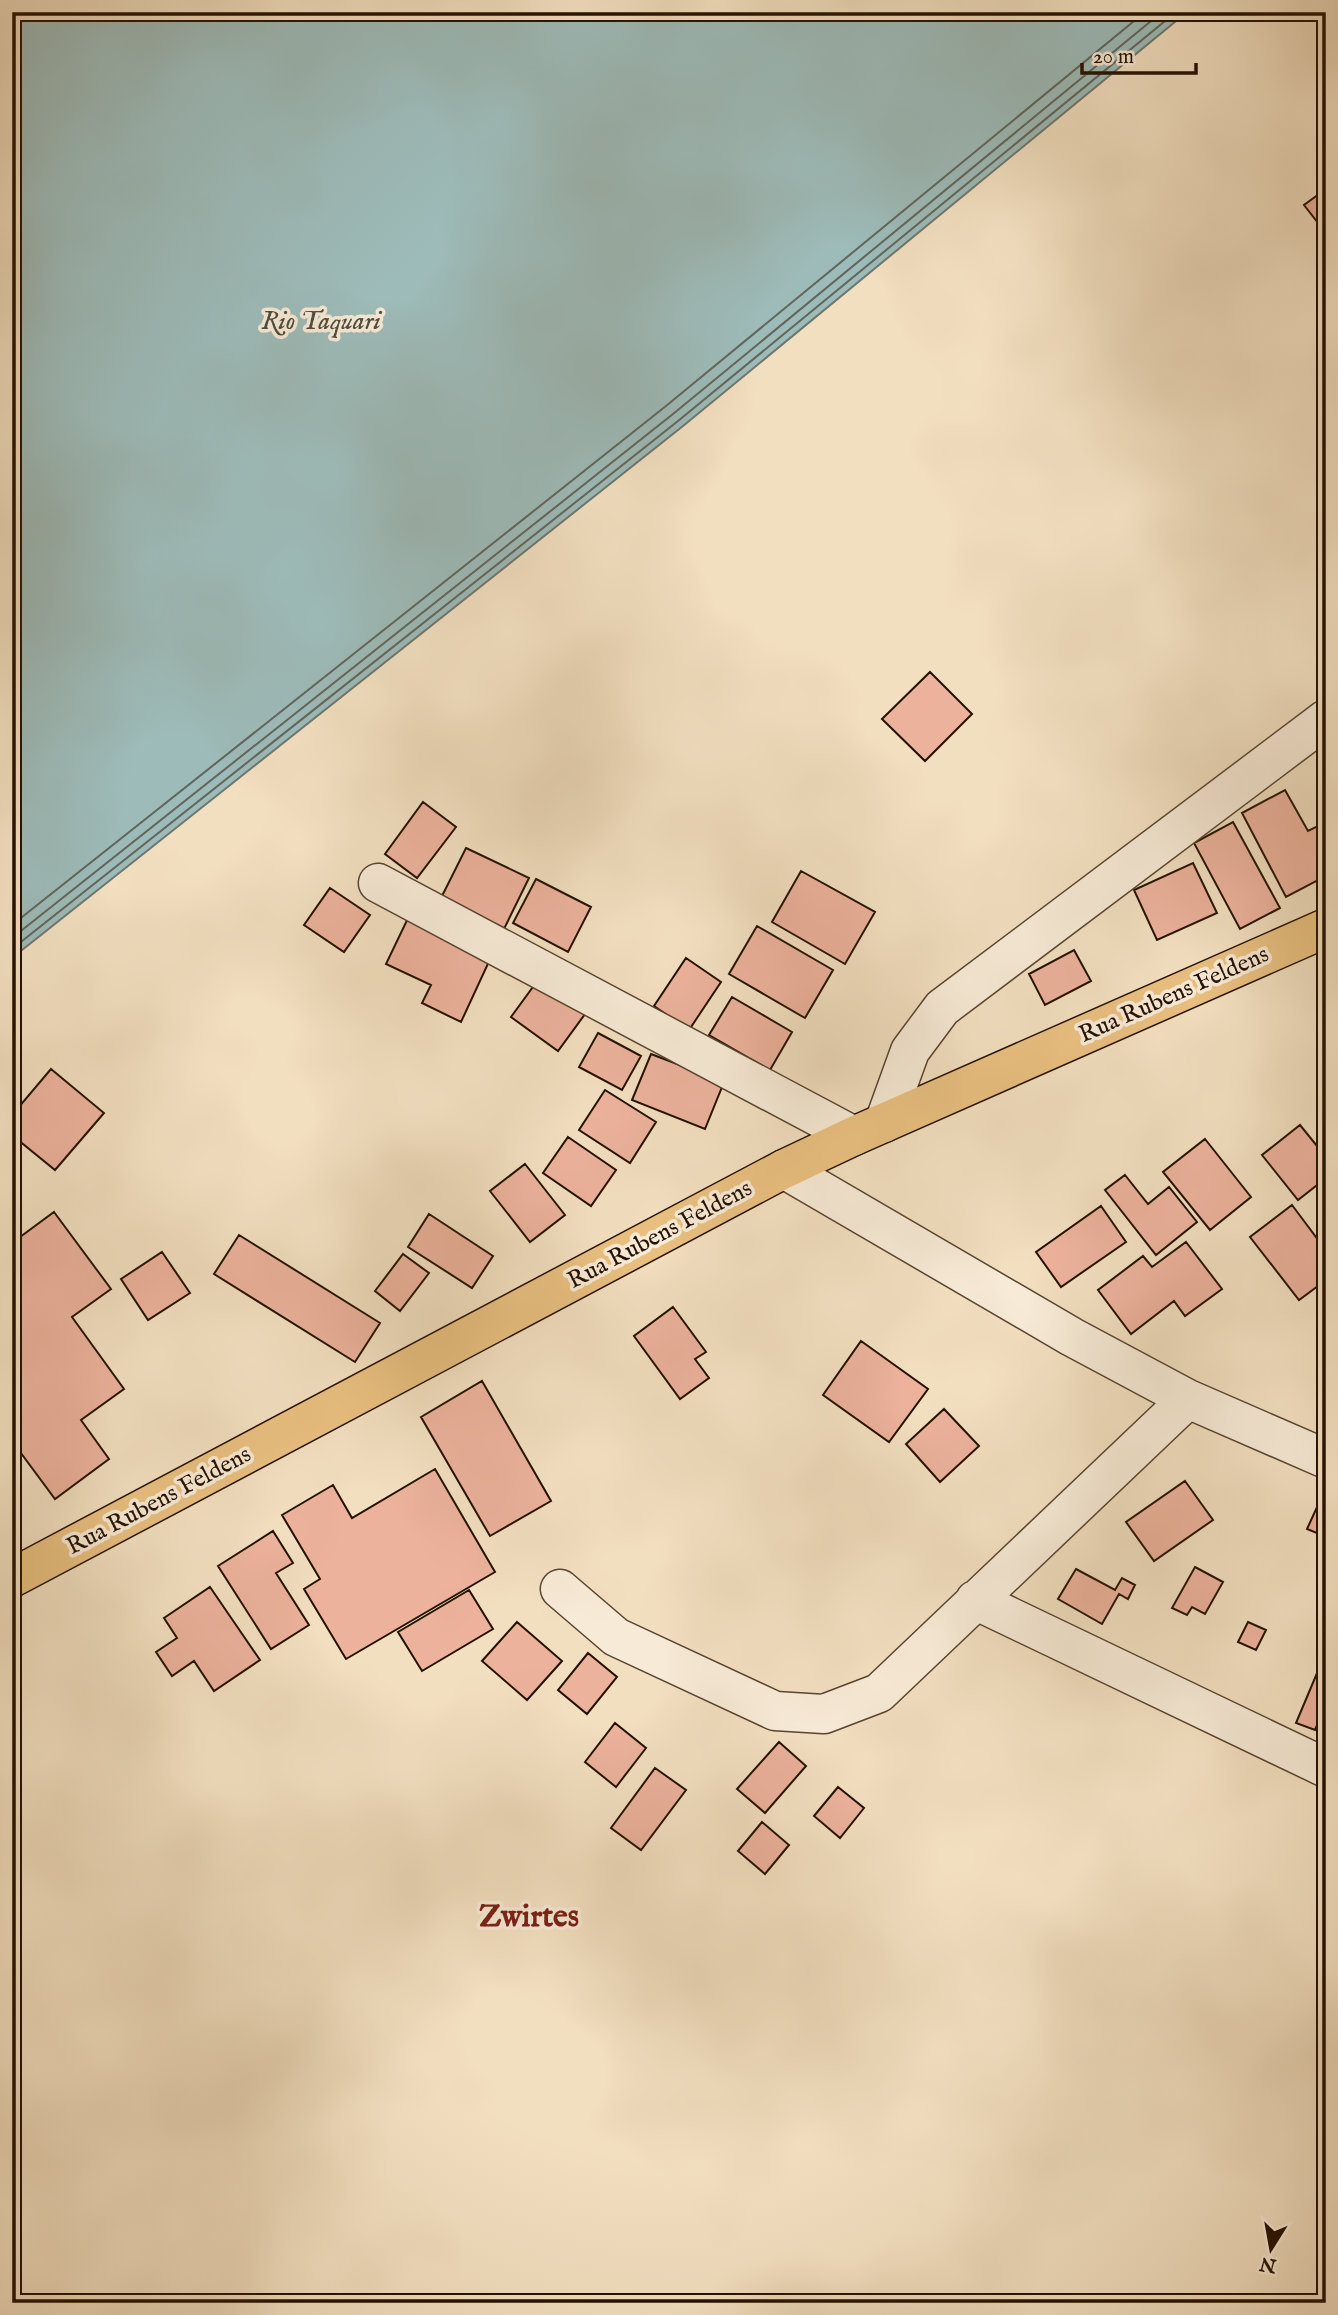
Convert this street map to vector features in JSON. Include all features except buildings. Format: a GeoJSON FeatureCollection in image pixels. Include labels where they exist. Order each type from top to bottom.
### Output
{"type":"FeatureCollection","features":[{"type":"Feature","properties":{"kind":"main road","name":"Rua Rubens Feldens"},"geometry":{"type":"LineString","coordinates":[[12,1578],[784,1169],[1326,928]]}},
{"type":"Feature","properties":{"kind":"street"},"geometry":{"type":"LineString","coordinates":[[378,883],[869,1129],[910,1051],[942,1008],[1326,719]]}},
{"type":"Feature","properties":{"kind":"street"},"geometry":{"type":"LineString","coordinates":[[784,1169],[1072,1337],[1188,1399],[1326,1459]]}},
{"type":"Feature","properties":{"kind":"street"},"geometry":{"type":"LineString","coordinates":[[560,1589],[617,1637],[775,1711],[824,1714],[879,1693],[1188,1399]]}},
{"type":"Feature","properties":{"kind":"street"},"geometry":{"type":"LineString","coordinates":[[975,1600],[1326,1768]]}},
{"type":"Feature","properties":{"kind":"water","name":"Rio Taquari"},"geometry":{"type":"Polygon","coordinates":[[[12,12],[1187,12],[683,426],[12,958],[12,12]]]}},
{"type":"Feature","properties":{"kind":"district","name":"Zwirtes"},"geometry":{"type":"Point","coordinates":[529,1917]}}]}
